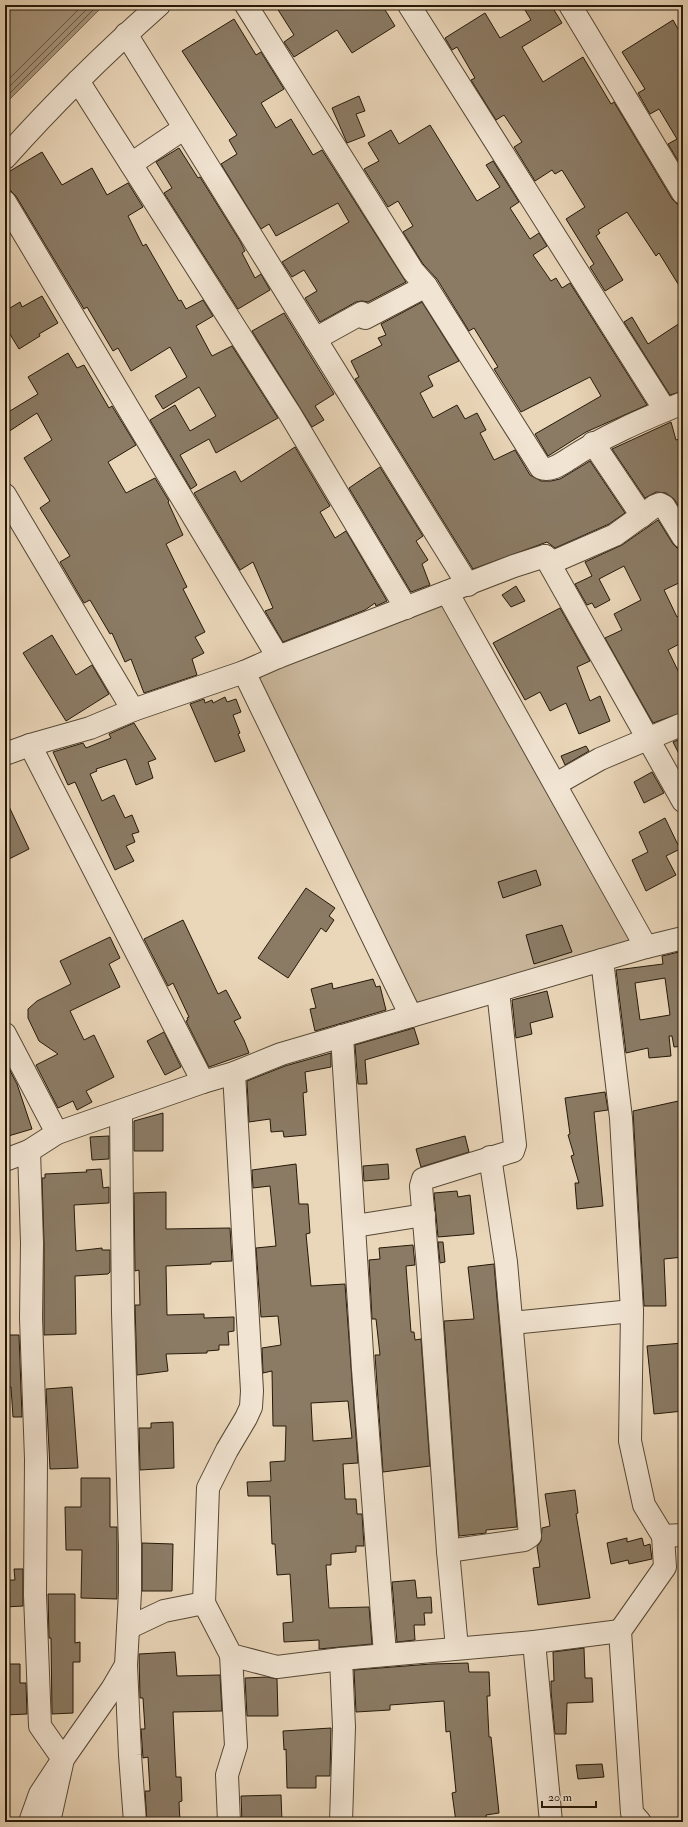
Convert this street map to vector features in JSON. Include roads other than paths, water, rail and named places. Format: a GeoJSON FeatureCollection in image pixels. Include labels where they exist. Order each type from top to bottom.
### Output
{"type":"FeatureCollection","features":[{"type":"Feature","properties":{"kind":"street"},"geometry":{"type":"LineString","coordinates":[[5,158],[33,126],[78,81],[126,34],[159,5]]}},
{"type":"Feature","properties":{"kind":"street"},"geometry":{"type":"LineString","coordinates":[[246,5],[413,271],[426,286],[541,468],[544,470],[551,469],[566,462],[593,443],[674,407],[409,5]]}},
{"type":"Feature","properties":{"kind":"street"},"geometry":{"type":"LineString","coordinates":[[570,5],[683,193]]}},
{"type":"Feature","properties":{"kind":"street"},"geometry":{"type":"LineString","coordinates":[[126,34],[183,129],[468,584]]}},
{"type":"Feature","properties":{"kind":"street"},"geometry":{"type":"LineString","coordinates":[[78,81],[290,414],[406,608]]}},
{"type":"Feature","properties":{"kind":"street"},"geometry":{"type":"LineString","coordinates":[[131,164],[183,129]]}},
{"type":"Feature","properties":{"kind":"street"},"geometry":{"type":"LineString","coordinates":[[5,202],[278,657]]}},
{"type":"Feature","properties":{"kind":"street"},"geometry":{"type":"LineString","coordinates":[[315,339],[362,313],[365,318],[426,286]]}},
{"type":"Feature","properties":{"kind":"street"},"geometry":{"type":"LineString","coordinates":[[593,443],[642,516]]}},
{"type":"Feature","properties":{"kind":"street"},"geometry":{"type":"LineString","coordinates":[[5,495],[133,710]]}},
{"type":"Feature","properties":{"kind":"street"},"geometry":{"type":"LineString","coordinates":[[544,556],[553,562],[603,541],[660,504],[664,506],[683,537]]}},
{"type":"Feature","properties":{"kind":"street"},"geometry":{"type":"LineString","coordinates":[[5,754],[30,745],[90,728],[133,710],[244,672],[278,657],[544,556]]}},
{"type":"Feature","properties":{"kind":"street"},"geometry":{"type":"LineString","coordinates":[[544,556],[683,801]]}},
{"type":"Feature","properties":{"kind":"street"},"geometry":{"type":"LineString","coordinates":[[447,592],[646,947]]}},
{"type":"Feature","properties":{"kind":"street"},"geometry":{"type":"LineString","coordinates":[[244,672],[411,1016]]}},
{"type":"Feature","properties":{"kind":"street"},"geometry":{"type":"LineString","coordinates":[[556,784],[600,759],[683,724]]}},
{"type":"Feature","properties":{"kind":"street"},"geometry":{"type":"LineString","coordinates":[[30,745],[203,1082]]}},
{"type":"Feature","properties":{"kind":"street"},"geometry":{"type":"LineString","coordinates":[[5,1160],[29,1151],[57,1133],[203,1082],[234,1073],[281,1054],[646,947],[683,938]]}},
{"type":"Feature","properties":{"kind":"street"},"geometry":{"type":"LineString","coordinates":[[602,960],[621,1118],[632,1311],[630,1441],[644,1506],[673,1536],[665,1567],[620,1632],[632,1813],[640,1822]]}},
{"type":"Feature","properties":{"kind":"street"},"geometry":{"type":"LineString","coordinates":[[457,1648],[448,1551],[421,1186],[423,1178],[513,1151],[515,1145],[498,991]]}},
{"type":"Feature","properties":{"kind":"street"},"geometry":{"type":"LineString","coordinates":[[5,1034],[57,1133]]}},
{"type":"Feature","properties":{"kind":"street"},"geometry":{"type":"LineString","coordinates":[[342,1036],[363,1369],[385,1654]]}},
{"type":"Feature","properties":{"kind":"street"},"geometry":{"type":"LineString","coordinates":[[229,1822],[227,1775],[236,1746],[231,1655],[204,1603],[208,1488],[251,1407],[252,1391],[234,1073]]}},
{"type":"Feature","properties":{"kind":"street"},"geometry":{"type":"LineString","coordinates":[[121,1111],[123,1313],[130,1546],[126,1665],[135,1822]]}},
{"type":"Feature","properties":{"kind":"street"},"geometry":{"type":"LineString","coordinates":[[29,1151],[32,1243],[31,1318],[36,1459],[35,1595],[40,1726],[63,1759],[49,1822]]}},
{"type":"Feature","properties":{"kind":"street"},"geometry":{"type":"LineString","coordinates":[[448,1551],[524,1540],[530,1536],[506,1262],[490,1157]]}},
{"type":"Feature","properties":{"kind":"street"},"geometry":{"type":"LineString","coordinates":[[355,1226],[424,1215]]}},
{"type":"Feature","properties":{"kind":"street"},"geometry":{"type":"LineString","coordinates":[[512,1323],[632,1311]]}},
{"type":"Feature","properties":{"kind":"street"},"geometry":{"type":"LineString","coordinates":[[128,1628],[164,1611],[204,1603]]}},
{"type":"Feature","properties":{"kind":"street"},"geometry":{"type":"LineString","coordinates":[[231,1655],[278,1668],[385,1654],[534,1642],[620,1632]]}},
{"type":"Feature","properties":{"kind":"street"},"geometry":{"type":"LineString","coordinates":[[534,1642],[551,1822]]}},
{"type":"Feature","properties":{"kind":"street"},"geometry":{"type":"LineString","coordinates":[[341,1659],[344,1727],[341,1822]]}},
{"type":"Feature","properties":{"kind":"street"},"geometry":{"type":"LineString","coordinates":[[30,1822],[40,1794],[112,1689],[126,1665]]}},
{"type":"Feature","properties":{"kind":"water"},"geometry":{"type":"Polygon","coordinates":[[[5,5],[104,5],[5,104],[5,5]]]}}]}
